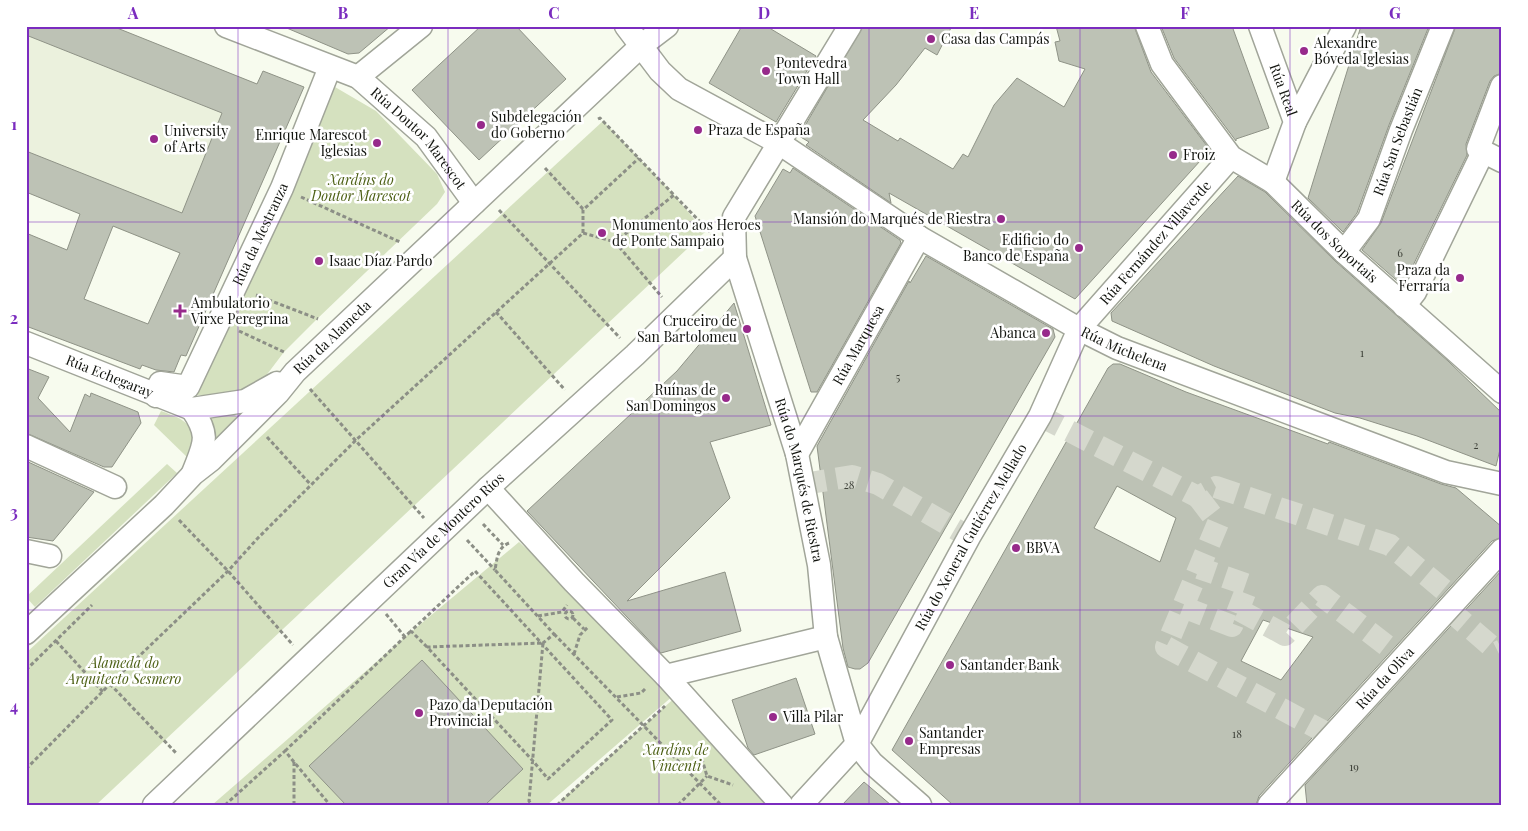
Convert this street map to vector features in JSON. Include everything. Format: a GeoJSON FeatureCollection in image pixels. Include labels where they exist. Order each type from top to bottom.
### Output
{"type":"FeatureCollection","features":[{"type":"Feature","properties":{"kind":"street"},"geometry":{"type":"LineString","coordinates":[[226,26],[358,77],[421,26]]}},
{"type":"Feature","properties":{"kind":"street","name":"Rúa Michelena"},"geometry":{"type":"LineString","coordinates":[[626,26],[660,71],[679,89],[779,143],[919,237],[1079,329],[1118,348],[1446,472],[1502,484]]}},
{"type":"Feature","properties":{"kind":"street","name":"Rúa da Alameda"},"geometry":{"type":"LineString","coordinates":[[26,633],[164,505],[193,474],[218,453],[278,393],[287,359],[483,209],[642,45],[667,26]]}},
{"type":"Feature","properties":{"kind":"street"},"geometry":{"type":"LineString","coordinates":[[1147,26],[1162,64],[1231,157]]}},
{"type":"Feature","properties":{"kind":"street","name":"Rúa Real"},"geometry":{"type":"LineString","coordinates":[[1260,26],[1295,122],[1273,182]]}},
{"type":"Feature","properties":{"kind":"street"},"geometry":{"type":"LineString","coordinates":[[1295,122],[1345,26]]}},
{"type":"Feature","properties":{"kind":"street","name":"Rúa San Sebastián"},"geometry":{"type":"LineString","coordinates":[[1344,252],[1369,219],[1400,130],[1443,26]]}},
{"type":"Feature","properties":{"kind":"street","name":"Rúa do Marqués de Riestra"},"geometry":{"type":"LineString","coordinates":[[847,27],[734,217],[735,258],[797,454],[819,565],[826,637],[858,744],[872,763],[920,805]]}},
{"type":"Feature","properties":{"kind":"street","name":"Rúa da Mestranza"},"geometry":{"type":"LineString","coordinates":[[156,396],[160,383],[188,387],[282,188],[330,67]]}},
{"type":"Feature","properties":{"kind":"street","name":"Rúa Doutor Marescot"},"geometry":{"type":"LineString","coordinates":[[358,77],[426,137],[483,209]]}},
{"type":"Feature","properties":{"kind":"street"},"geometry":{"type":"LineString","coordinates":[[1404,306],[1415,292],[1488,154],[1502,86]]}},
{"type":"Feature","properties":{"kind":"street","name":"Rúa dos Soportais"},"geometry":{"type":"LineString","coordinates":[[1231,157],[1273,182],[1344,252],[1502,392]]}},
{"type":"Feature","properties":{"kind":"street","name":"Rúa Fernández Villaverde"},"geometry":{"type":"LineString","coordinates":[[1079,329],[1231,157]]}},
{"type":"Feature","properties":{"kind":"street","name":"Rúa Marquesa"},"geometry":{"type":"LineString","coordinates":[[797,454],[919,237]]}},
{"type":"Feature","properties":{"kind":"street","name":"Gran Vía de Montero Ríos"},"geometry":{"type":"LineString","coordinates":[[154,805],[488,488],[635,355],[735,258]]}},
{"type":"Feature","properties":{"kind":"street","name":"Rúa do Xeneral Gutiérrez Mellado"},"geometry":{"type":"LineString","coordinates":[[800,805],[858,744],[969,537],[1040,416],[1079,329]]}},
{"type":"Feature","properties":{"kind":"street","name":"Rúa Echegaray"},"geometry":{"type":"LineString","coordinates":[[26,343],[192,409],[245,401],[287,359]]}},
{"type":"Feature","properties":{"kind":"street"},"geometry":{"type":"LineString","coordinates":[[192,409],[203,425],[205,440],[193,474]]}},
{"type":"Feature","properties":{"kind":"street"},"geometry":{"type":"LineString","coordinates":[[26,446],[115,488]]}},
{"type":"Feature","properties":{"kind":"street"},"geometry":{"type":"LineString","coordinates":[[488,488],[650,660],[782,805]]}},
{"type":"Feature","properties":{"kind":"street","name":"Rúa da Oliva"},"geometry":{"type":"LineString","coordinates":[[1269,805],[1502,550]]}},
{"type":"Feature","properties":{"kind":"street"},"geometry":{"type":"LineString","coordinates":[[26,551],[50,556]]}},
{"type":"Feature","properties":{"kind":"street"},"geometry":{"type":"LineString","coordinates":[[673,685],[826,637]]}},
{"type":"Feature","properties":{"kind":"path"},"geometry":{"type":"LineString","coordinates":[[593,124],[600,118],[735,258]]}},
{"type":"Feature","properties":{"kind":"path"},"geometry":{"type":"LineString","coordinates":[[583,210],[639,158]]}},
{"type":"Feature","properties":{"kind":"path"},"geometry":{"type":"LineString","coordinates":[[538,173],[552,161]]}},
{"type":"Feature","properties":{"kind":"path"},"geometry":{"type":"LineString","coordinates":[[26,769],[110,684],[228,571],[356,440],[583,233],[583,210],[545,167]]}},
{"type":"Feature","properties":{"kind":"path"},"geometry":{"type":"LineString","coordinates":[[282,188],[402,244],[409,238]]}},
{"type":"Feature","properties":{"kind":"path"},"geometry":{"type":"LineString","coordinates":[[615,242],[674,195]]}},
{"type":"Feature","properties":{"kind":"path"},"geometry":{"type":"LineString","coordinates":[[483,209],[498,209],[504,203]]}},
{"type":"Feature","properties":{"kind":"path"},"geometry":{"type":"LineString","coordinates":[[498,209],[635,355]]}},
{"type":"Feature","properties":{"kind":"path"},"geometry":{"type":"LineString","coordinates":[[583,233],[615,242],[678,314]]}},
{"type":"Feature","properties":{"kind":"path"},"geometry":{"type":"LineString","coordinates":[[235,285],[320,320],[314,327]]}},
{"type":"Feature","properties":{"kind":"path"},"geometry":{"type":"LineString","coordinates":[[496,312],[579,406]]}},
{"type":"Feature","properties":{"kind":"path"},"geometry":{"type":"LineString","coordinates":[[219,321],[287,359]]}},
{"type":"Feature","properties":{"kind":"path"},"geometry":{"type":"LineString","coordinates":[[310,389],[356,440],[445,529],[495,570],[554,634],[722,805]]}},
{"type":"Feature","properties":{"kind":"path"},"geometry":{"type":"LineString","coordinates":[[265,434],[311,485]]}},
{"type":"Feature","properties":{"kind":"path"},"geometry":{"type":"LineString","coordinates":[[468,507],[503,545]]}},
{"type":"Feature","properties":{"kind":"path"},"geometry":{"type":"LineString","coordinates":[[178,520],[228,571],[306,660]]}},
{"type":"Feature","properties":{"kind":"path"},"geometry":{"type":"LineString","coordinates":[[495,570],[498,554],[503,545],[518,539],[535,539]]}},
{"type":"Feature","properties":{"kind":"path"},"geometry":{"type":"LineString","coordinates":[[225,805],[285,751],[411,631],[475,571],[612,720],[548,779],[411,631]]}},
{"type":"Feature","properties":{"kind":"path"},"geometry":{"type":"LineString","coordinates":[[372,598],[405,637]]}},
{"type":"Feature","properties":{"kind":"path"},"geometry":{"type":"LineString","coordinates":[[565,611],[573,613],[572,618],[584,629]]}},
{"type":"Feature","properties":{"kind":"path"},"geometry":{"type":"LineString","coordinates":[[427,647],[543,643],[554,634]]}},
{"type":"Feature","properties":{"kind":"path"},"geometry":{"type":"LineString","coordinates":[[56,642],[103,692]]}},
{"type":"Feature","properties":{"kind":"path"},"geometry":{"type":"LineString","coordinates":[[532,805],[529,802],[543,643]]}},
{"type":"Feature","properties":{"kind":"path"},"geometry":{"type":"LineString","coordinates":[[616,698],[641,693],[646,688],[650,660]]}},
{"type":"Feature","properties":{"kind":"path"},"geometry":{"type":"LineString","coordinates":[[110,684],[190,769]]}},
{"type":"Feature","properties":{"kind":"path"},"geometry":{"type":"LineString","coordinates":[[557,805],[644,726],[673,685]]}},
{"type":"Feature","properties":{"kind":"path"},"geometry":{"type":"LineString","coordinates":[[285,751],[330,805]]}},
{"type":"Feature","properties":{"kind":"path"},"geometry":{"type":"LineString","coordinates":[[294,762],[294,805]]}},
{"type":"Feature","properties":{"kind":"path"},"geometry":{"type":"LineString","coordinates":[[678,805],[707,776]]}},
{"type":"Feature","properties":{"kind":"shaded area","name":"University of Arts"},"geometry":{"type":"Polygon","coordinates":[[[26,26],[257,84],[263,71],[304,87],[218,283],[175,266],[179,253],[26,192],[26,26]]]}},
{"type":"Feature","properties":{"kind":"green space","name":"Xardíns do Doutor Marescot"},"geometry":{"type":"Polygon","coordinates":[[[335,87],[376,111],[437,174],[445,192],[437,204],[284,352],[262,381],[239,392],[220,396],[197,395],[335,87]]]}},
{"type":"Feature","properties":{"kind":"green space","name":"Alameda do Arquitecto Sesmero"},"geometry":{"type":"Polygon","coordinates":[[[603,121],[674,195],[705,232],[96,805],[26,805],[26,653],[603,121]]]}},
{"type":"Feature","properties":{"kind":"green space"},"geometry":{"type":"Polygon","coordinates":[[[161,411],[177,417],[190,428],[195,450],[189,459],[154,425],[161,411]]]}},
{"type":"Feature","properties":{"kind":"green space"},"geometry":{"type":"Polygon","coordinates":[[[232,412],[243,423],[211,455],[212,424],[209,414],[232,412]]]}},
{"type":"Feature","properties":{"kind":"green space"},"geometry":{"type":"Polygon","coordinates":[[[167,464],[177,473],[35,607],[26,597],[167,464]]]}},
{"type":"Feature","properties":{"kind":"green space"},"geometry":{"type":"Polygon","coordinates":[[[519,542],[666,676],[674,695],[547,805],[212,805],[405,637],[519,542]]]}},
{"type":"Feature","properties":{"kind":"green space","name":"Xardíns de Vincenti"},"geometry":{"type":"Polygon","coordinates":[[[680,693],[780,805],[556,805],[680,693]]]}},
{"type":"Feature","properties":{"kind":"building"},"geometry":{"type":"Polygon","coordinates":[[[26,26],[112,26],[257,84],[263,71],[304,87],[186,356],[181,355],[174,372],[156,370],[142,365],[140,369],[26,326],[26,233],[67,250],[80,214],[26,192],[26,151],[182,213],[222,113],[26,35],[26,26]],[[113,226],[84,299],[148,324],[180,253],[113,226]]]}},
{"type":"Feature","properties":{"kind":"building"},"geometry":{"type":"Polygon","coordinates":[[[282,26],[391,26],[359,53],[348,54],[282,26]]]}},
{"type":"Feature","properties":{"kind":"building","name":"Subdelegación do Goberno"},"geometry":{"type":"Polygon","coordinates":[[[481,26],[516,26],[566,79],[479,160],[412,90],[481,26]]]}},
{"type":"Feature","properties":{"kind":"building","name":"Pontevedra Town Hall"},"geometry":{"type":"Polygon","coordinates":[[[742,26],[766,26],[816,56],[776,122],[709,83],[742,26]]]}},
{"type":"Feature","properties":{"kind":"building"},"geometry":{"type":"Polygon","coordinates":[[[863,26],[952,26],[937,55],[925,48],[896,85],[863,120],[898,141],[900,138],[953,169],[963,154],[968,157],[994,105],[1017,78],[1064,107],[1085,69],[1059,61],[1055,42],[1060,41],[1056,26],[1134,26],[1151,72],[1210,150],[1075,299],[889,193],[891,203],[806,145],[809,142],[799,136],[863,26]]]}},
{"type":"Feature","properties":{"kind":"building"},"geometry":{"type":"Polygon","coordinates":[[[1161,26],[1232,26],[1269,128],[1236,139],[1236,141],[1174,58],[1161,26]]]}},
{"type":"Feature","properties":{"kind":"building"},"geometry":{"type":"Polygon","coordinates":[[[1361,26],[1429,26],[1389,125],[1357,213],[1343,232],[1308,198],[1361,26]]]}},
{"type":"Feature","properties":{"kind":"building"},"geometry":{"type":"Polygon","coordinates":[[[1456,26],[1502,26],[1502,73],[1494,76],[1490,81],[1466,144],[1467,155],[1403,286],[1362,250],[1381,223],[1456,26]]]}},
{"type":"Feature","properties":{"kind":"building"},"geometry":{"type":"Polygon","coordinates":[[[793,168],[900,240],[901,243],[817,392],[811,392],[755,216],[783,169],[790,173],[793,168]]]}},
{"type":"Feature","properties":{"kind":"building"},"geometry":{"type":"Polygon","coordinates":[[[1238,176],[1265,192],[1335,261],[1448,361],[1502,413],[1502,441],[1496,466],[1417,436],[1360,418],[1335,413],[1214,366],[1112,321],[1111,313],[1238,176]]]}},
{"type":"Feature","properties":{"kind":"building"},"geometry":{"type":"Polygon","coordinates":[[[926,256],[1053,329],[1055,337],[868,663],[860,669],[855,669],[848,667],[843,648],[817,446],[909,281],[910,283],[926,256]]]}},
{"type":"Feature","properties":{"kind":"building"},"geometry":{"type":"Polygon","coordinates":[[[734,303],[771,425],[710,442],[730,498],[627,601],[725,572],[741,631],[661,653],[527,511],[677,371],[734,303]]]}},
{"type":"Feature","properties":{"kind":"building"},"geometry":{"type":"Polygon","coordinates":[[[1113,364],[1120,364],[1186,392],[1456,488],[1502,527],[1502,537],[1492,541],[1259,796],[1256,805],[953,805],[892,750],[1108,368],[1113,364]],[[1117,486],[1094,528],[1160,562],[1176,518],[1117,486]],[[1263,620],[1241,661],[1281,680],[1313,637],[1263,620]]]}},
{"type":"Feature","properties":{"kind":"building"},"geometry":{"type":"Polygon","coordinates":[[[26,368],[49,377],[38,398],[70,432],[85,394],[90,397],[91,393],[138,412],[141,423],[112,467],[104,467],[26,433],[26,368]]]}},
{"type":"Feature","properties":{"kind":"building"},"geometry":{"type":"Polygon","coordinates":[[[26,461],[94,492],[53,541],[26,537],[26,461]]]}},
{"type":"Feature","properties":{"kind":"building"},"geometry":{"type":"Polygon","coordinates":[[[1502,570],[1502,805],[1307,805],[1305,785],[1502,570]]]}},
{"type":"Feature","properties":{"kind":"building","name":"Pazo da Deputación Provincial"},"geometry":{"type":"Polygon","coordinates":[[[422,660],[523,769],[485,805],[346,805],[309,766],[422,660]]]}},
{"type":"Feature","properties":{"kind":"building","name":"Villa Pilar"},"geometry":{"type":"Polygon","coordinates":[[[796,678],[815,734],[754,755],[748,748],[732,700],[796,678]]]}},
{"type":"Feature","properties":{"kind":"building"},"geometry":{"type":"Polygon","coordinates":[[[864,782],[891,805],[842,805],[864,782]]]}},
{"type":"Feature","properties":{"kind":"tunnel"},"geometry":{"type":"LineString","coordinates":[[1040,416],[1198,497],[1216,487],[1390,545],[1456,600]]}},
{"type":"Feature","properties":{"kind":"tunnel"},"geometry":{"type":"LineString","coordinates":[[804,484],[852,476],[878,484],[969,537]]}},
{"type":"Feature","properties":{"kind":"tunnel"},"geometry":{"type":"LineString","coordinates":[[1198,497],[1218,523],[1166,647],[1332,736]]}},
{"type":"Feature","properties":{"kind":"tunnel"},"geometry":{"type":"LineString","coordinates":[[1183,607],[1232,626],[1248,585],[1199,568]]}},
{"type":"Feature","properties":{"kind":"tunnel"},"geometry":{"type":"LineString","coordinates":[[1239,610],[1285,635],[1322,596],[1403,658]]}},
{"type":"Feature","properties":{"kind":"tunnel"},"geometry":{"type":"LineString","coordinates":[[1448,609],[1498,652],[1502,650]]}},
{"type":"Feature","properties":{"kind":"place","name":"Casa das Campás"},"geometry":{"type":"Point","coordinates":[931,39]}},
{"type":"Feature","properties":{"kind":"place","name":"Alexandre Bóveda Iglesias"},"geometry":{"type":"Point","coordinates":[1304,51]}},
{"type":"Feature","properties":{"kind":"place","name":"Pontevedra Town Hall"},"geometry":{"type":"Point","coordinates":[766,71]}},
{"type":"Feature","properties":{"kind":"place","name":"Subdelegación do Goberno"},"geometry":{"type":"Point","coordinates":[481,125]}},
{"type":"Feature","properties":{"kind":"place","name":"Praza de España"},"geometry":{"type":"Point","coordinates":[698,130]}},
{"type":"Feature","properties":{"kind":"place","name":"University of Arts"},"geometry":{"type":"Point","coordinates":[154,139]}},
{"type":"Feature","properties":{"kind":"place","name":"Enrique Marescot Iglesias"},"geometry":{"type":"Point","coordinates":[377,143]}},
{"type":"Feature","properties":{"kind":"place","name":"Froiz"},"geometry":{"type":"Point","coordinates":[1173,155]}},
{"type":"Feature","properties":{"kind":"place","name":"Mansión do Marqués de Riestra"},"geometry":{"type":"Point","coordinates":[1001,219]}},
{"type":"Feature","properties":{"kind":"place","name":"Monumento aos Heroes de Ponte Sampaio"},"geometry":{"type":"Point","coordinates":[602,233]}},
{"type":"Feature","properties":{"kind":"place","name":"Edificio do Banco de España"},"geometry":{"type":"Point","coordinates":[1079,248]}},
{"type":"Feature","properties":{"kind":"place","name":"Isaac Díaz Pardo"},"geometry":{"type":"Point","coordinates":[319,261]}},
{"type":"Feature","properties":{"kind":"place","name":"Praza da Ferraría"},"geometry":{"type":"Point","coordinates":[1460,278]}},
{"type":"Feature","properties":{"kind":"place","name":"Ambulatorio Virxe Peregrina"},"geometry":{"type":"Point","coordinates":[180,311]}},
{"type":"Feature","properties":{"kind":"place","name":"Cruceiro de San Bartolomeu"},"geometry":{"type":"Point","coordinates":[747,329]}},
{"type":"Feature","properties":{"kind":"place","name":"Abanca"},"geometry":{"type":"Point","coordinates":[1046,333]}},
{"type":"Feature","properties":{"kind":"place","name":"Ruínas de San Domingos"},"geometry":{"type":"Point","coordinates":[726,398]}},
{"type":"Feature","properties":{"kind":"place","name":"BBVA"},"geometry":{"type":"Point","coordinates":[1016,548]}},
{"type":"Feature","properties":{"kind":"place","name":"Santander Bank"},"geometry":{"type":"Point","coordinates":[950,665]}},
{"type":"Feature","properties":{"kind":"place","name":"Pazo da Deputación Provincial"},"geometry":{"type":"Point","coordinates":[419,713]}},
{"type":"Feature","properties":{"kind":"place","name":"Villa Pilar"},"geometry":{"type":"Point","coordinates":[773,717]}},
{"type":"Feature","properties":{"kind":"place","name":"Santander Empresas"},"geometry":{"type":"Point","coordinates":[909,741]}}]}
